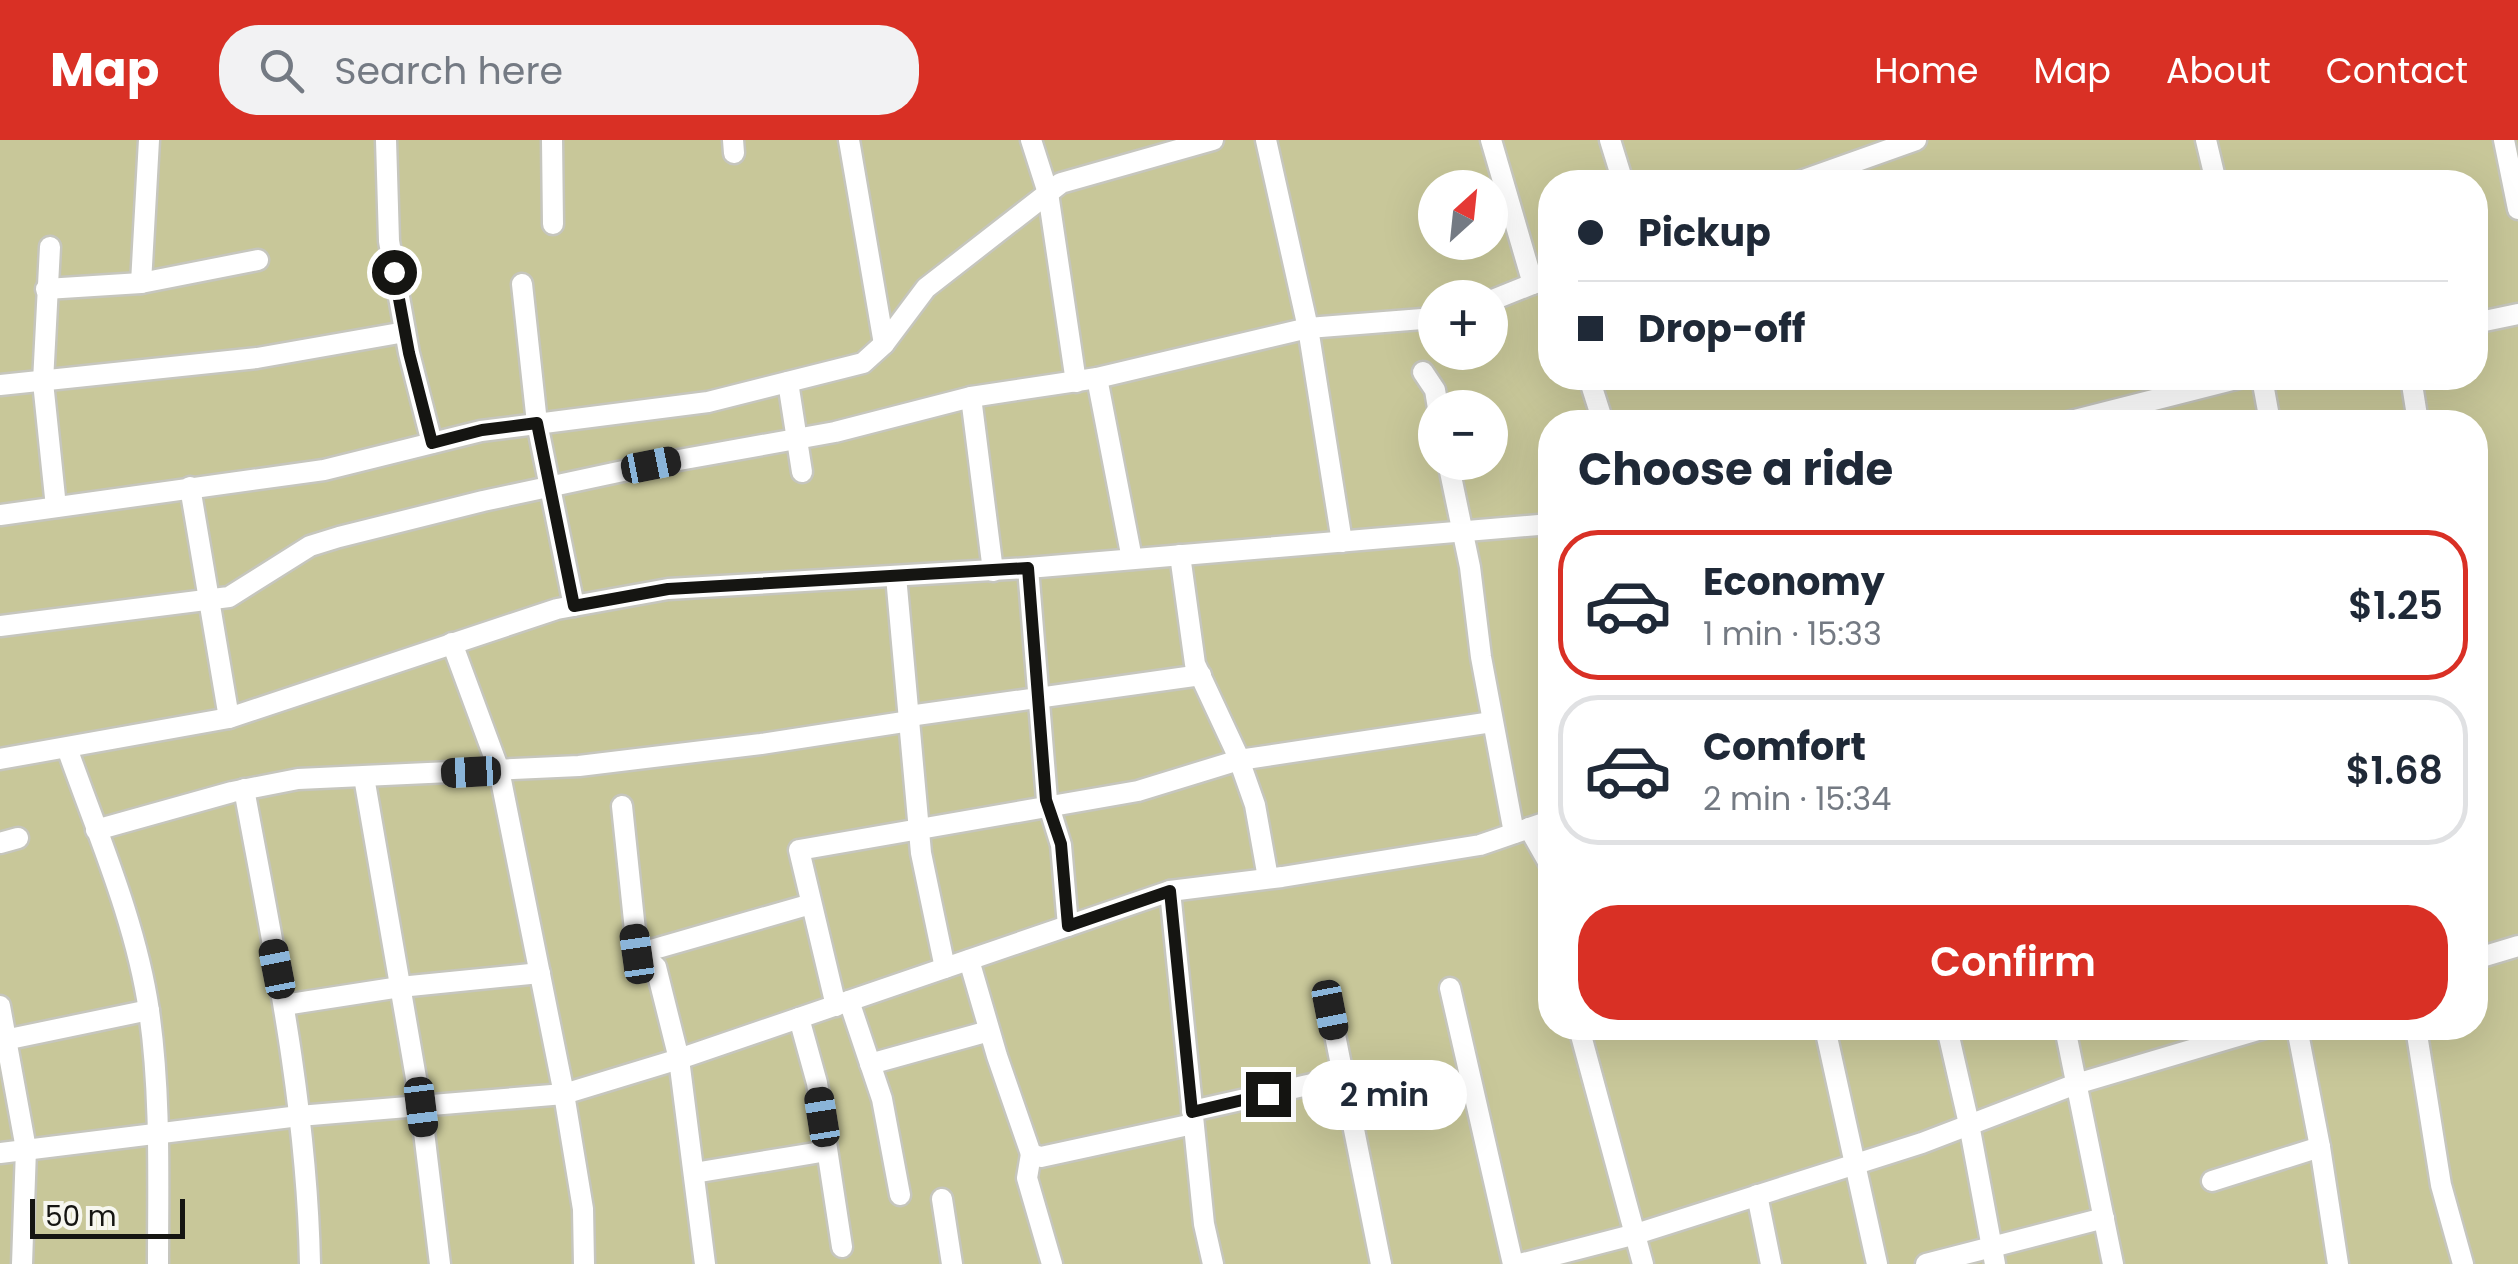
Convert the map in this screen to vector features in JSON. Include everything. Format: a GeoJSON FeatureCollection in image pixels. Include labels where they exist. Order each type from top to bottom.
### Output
{"type":"FeatureCollection","features":[{"type":"Feature","properties":{"kind":"street"},"geometry":{"type":"LineString","coordinates":[[140,283],[149,140]]}},
{"type":"Feature","properties":{"kind":"street"},"geometry":{"type":"LineString","coordinates":[[386,140],[389,242],[405,332],[432,443]]}},
{"type":"Feature","properties":{"kind":"street"},"geometry":{"type":"LineString","coordinates":[[552,140],[553,224]]}},
{"type":"Feature","properties":{"kind":"street"},"geometry":{"type":"LineString","coordinates":[[849,140],[884,344]]}},
{"type":"Feature","properties":{"kind":"street"},"geometry":{"type":"LineString","coordinates":[[1031,140],[1048,193],[1086,380],[1132,560]]}},
{"type":"Feature","properties":{"kind":"street"},"geometry":{"type":"LineString","coordinates":[[0,515],[324,470],[482,430],[708,402],[863,362],[884,344],[926,288],[1062,182],[1173,146],[1214,140]]}},
{"type":"Feature","properties":{"kind":"street"},"geometry":{"type":"LineString","coordinates":[[1266,140],[1308,328],[1342,542]]}},
{"type":"Feature","properties":{"kind":"street"},"geometry":{"type":"LineString","coordinates":[[1491,140],[1538,263]]}},
{"type":"Feature","properties":{"kind":"street"},"geometry":{"type":"LineString","coordinates":[[1610,140],[1619,170]]}},
{"type":"Feature","properties":{"kind":"street"},"geometry":{"type":"LineString","coordinates":[[1832,170],[1916,140]]}},
{"type":"Feature","properties":{"kind":"street"},"geometry":{"type":"LineString","coordinates":[[2206,140],[2213,170]]}},
{"type":"Feature","properties":{"kind":"street"},"geometry":{"type":"LineString","coordinates":[[2504,140],[2518,209]]}},
{"type":"Feature","properties":{"kind":"street"},"geometry":{"type":"LineString","coordinates":[[50,247],[43,382],[56,508]]}},
{"type":"Feature","properties":{"kind":"street"},"geometry":{"type":"LineString","coordinates":[[46,289],[140,283],[258,260]]}},
{"type":"Feature","properties":{"kind":"street"},"geometry":{"type":"LineString","coordinates":[[522,284],[537,423],[574,606]]}},
{"type":"Feature","properties":{"kind":"street"},"geometry":{"type":"LineString","coordinates":[[1508,294],[1538,284]]}},
{"type":"Feature","properties":{"kind":"street"},"geometry":{"type":"LineString","coordinates":[[2488,320],[2518,314]]}},
{"type":"Feature","properties":{"kind":"street"},"geometry":{"type":"LineString","coordinates":[[0,626],[210,601],[246,589],[310,546],[552,486],[835,432],[972,397],[1086,380],[1308,328],[1418,319]]}},
{"type":"Feature","properties":{"kind":"street"},"geometry":{"type":"LineString","coordinates":[[0,385],[257,358],[405,332]]}},
{"type":"Feature","properties":{"kind":"street"},"geometry":{"type":"LineString","coordinates":[[1423,372],[1435,390]]}},
{"type":"Feature","properties":{"kind":"street"},"geometry":{"type":"LineString","coordinates":[[788,382],[802,472]]}},
{"type":"Feature","properties":{"kind":"street"},"geometry":{"type":"LineString","coordinates":[[2151,410],[2206,390]]}},
{"type":"Feature","properties":{"kind":"street"},"geometry":{"type":"LineString","coordinates":[[972,397],[993,571]]}},
{"type":"Feature","properties":{"kind":"street"},"geometry":{"type":"LineString","coordinates":[[1451,480],[1470,567],[1492,722],[1522,830],[1538,850]]}},
{"type":"Feature","properties":{"kind":"street"},"geometry":{"type":"LineString","coordinates":[[190,487],[230,718]]}},
{"type":"Feature","properties":{"kind":"street"},"geometry":{"type":"LineString","coordinates":[[0,759],[230,718],[574,606],[668,589],[993,571],[1538,525]]}},
{"type":"Feature","properties":{"kind":"street"},"geometry":{"type":"LineString","coordinates":[[1180,556],[1195,664],[1240,760],[1255,805],[1268,878]]}},
{"type":"Feature","properties":{"kind":"street"},"geometry":{"type":"LineString","coordinates":[[1028,568],[1049,808],[1061,844],[1068,926]]}},
{"type":"Feature","properties":{"kind":"street"},"geometry":{"type":"LineString","coordinates":[[896,576],[919,830],[929,904],[945,968]]}},
{"type":"Feature","properties":{"kind":"street"},"geometry":{"type":"LineString","coordinates":[[452,643],[499,770],[564,1094],[583,1209],[584,1264]]}},
{"type":"Feature","properties":{"kind":"street"},"geometry":{"type":"LineString","coordinates":[[96,830],[244,789],[298,779],[579,766],[1201,675]]}},
{"type":"Feature","properties":{"kind":"street"},"geometry":{"type":"LineString","coordinates":[[900,1194],[882,1099],[842,1004],[799,850],[1138,790],[1240,760],[1492,722]]}},
{"type":"Feature","properties":{"kind":"street"},"geometry":{"type":"LineString","coordinates":[[67,748],[128,926],[149,1010],[157,1131],[158,1264]]}},
{"type":"Feature","properties":{"kind":"street"},"geometry":{"type":"LineString","coordinates":[[364,776],[421,1107],[440,1264]]}},
{"type":"Feature","properties":{"kind":"street"},"geometry":{"type":"LineString","coordinates":[[244,789],[284,1005],[299,1116],[310,1264]]}},
{"type":"Feature","properties":{"kind":"street"},"geometry":{"type":"LineString","coordinates":[[622,806],[637,954],[638,959],[645,958],[656,966],[679,1059],[705,1264]]}},
{"type":"Feature","properties":{"kind":"street"},"geometry":{"type":"LineString","coordinates":[[0,1153],[299,1116],[564,1094],[679,1059],[1170,891],[1480,845],[1538,825]]}},
{"type":"Feature","properties":{"kind":"street"},"geometry":{"type":"LineString","coordinates":[[1170,891],[1204,1224],[1213,1264]]}},
{"type":"Feature","properties":{"kind":"street"},"geometry":{"type":"LineString","coordinates":[[637,954],[812,904]]}},
{"type":"Feature","properties":{"kind":"street"},"geometry":{"type":"LineString","coordinates":[[2488,955],[2518,946]]}},
{"type":"Feature","properties":{"kind":"street"},"geometry":{"type":"LineString","coordinates":[[969,960],[1031,1154],[1027,1178],[1052,1264]]}},
{"type":"Feature","properties":{"kind":"street"},"geometry":{"type":"LineString","coordinates":[[284,1005],[400,987],[540,972]]}},
{"type":"Feature","properties":{"kind":"street"},"geometry":{"type":"LineString","coordinates":[[1450,988],[1516,1264],[1636,1234],[1854,1164],[2076,1084],[2224,1040]]}},
{"type":"Feature","properties":{"kind":"street"},"geometry":{"type":"LineString","coordinates":[[0,1006],[26,1149],[22,1264]]}},
{"type":"Feature","properties":{"kind":"street"},"geometry":{"type":"LineString","coordinates":[[4,1041],[149,1010]]}},
{"type":"Feature","properties":{"kind":"street"},"geometry":{"type":"LineString","coordinates":[[1330,1010],[1381,1264]]}},
{"type":"Feature","properties":{"kind":"street"},"geometry":{"type":"LineString","coordinates":[[799,1018],[817,1083],[842,1246]]}},
{"type":"Feature","properties":{"kind":"street"},"geometry":{"type":"LineString","coordinates":[[870,1064],[990,1030]]}},
{"type":"Feature","properties":{"kind":"street"},"geometry":{"type":"LineString","coordinates":[[1582,1040],[1643,1264]]}},
{"type":"Feature","properties":{"kind":"street"},"geometry":{"type":"LineString","coordinates":[[1828,1040],[1877,1264]]}},
{"type":"Feature","properties":{"kind":"street"},"geometry":{"type":"LineString","coordinates":[[1949,1040],[1970,1124],[1993,1254]]}},
{"type":"Feature","properties":{"kind":"street"},"geometry":{"type":"LineString","coordinates":[[2067,1040],[2113,1264]]}},
{"type":"Feature","properties":{"kind":"street"},"geometry":{"type":"LineString","coordinates":[[2299,1040],[2338,1264]]}},
{"type":"Feature","properties":{"kind":"street"},"geometry":{"type":"LineString","coordinates":[[2418,1040],[2441,1185],[2463,1264]]}},
{"type":"Feature","properties":{"kind":"street"},"geometry":{"type":"LineString","coordinates":[[1031,1154],[1041,1158],[1344,1077]]}},
{"type":"Feature","properties":{"kind":"street"},"geometry":{"type":"LineString","coordinates":[[2212,1181],[2320,1148]]}},
{"type":"Feature","properties":{"kind":"street"},"geometry":{"type":"LineString","coordinates":[[694,1174],[827,1151]]}},
{"type":"Feature","properties":{"kind":"street"},"geometry":{"type":"LineString","coordinates":[[1757,1195],[1771,1264]]}},
{"type":"Feature","properties":{"kind":"street"},"geometry":{"type":"LineString","coordinates":[[942,1199],[952,1264]]}},
{"type":"Feature","properties":{"kind":"street"},"geometry":{"type":"LineString","coordinates":[[1926,1264],[1993,1254],[2104,1218]]}},
{"type":"Feature","properties":{"kind":"green space"},"geometry":{"type":"Polygon","coordinates":[[[0,140],[2518,140],[2518,1264],[0,1264],[0,140]]]}},
{"type":"Feature","properties":{"kind":"route"},"geometry":{"type":"LineString","coordinates":[[394,272],[432,443],[482,430],[537,423],[574,606],[668,589],[1028,568],[1046,800],[1061,844],[1068,926],[1170,891],[1192,1112],[1268,1094]]}}]}
